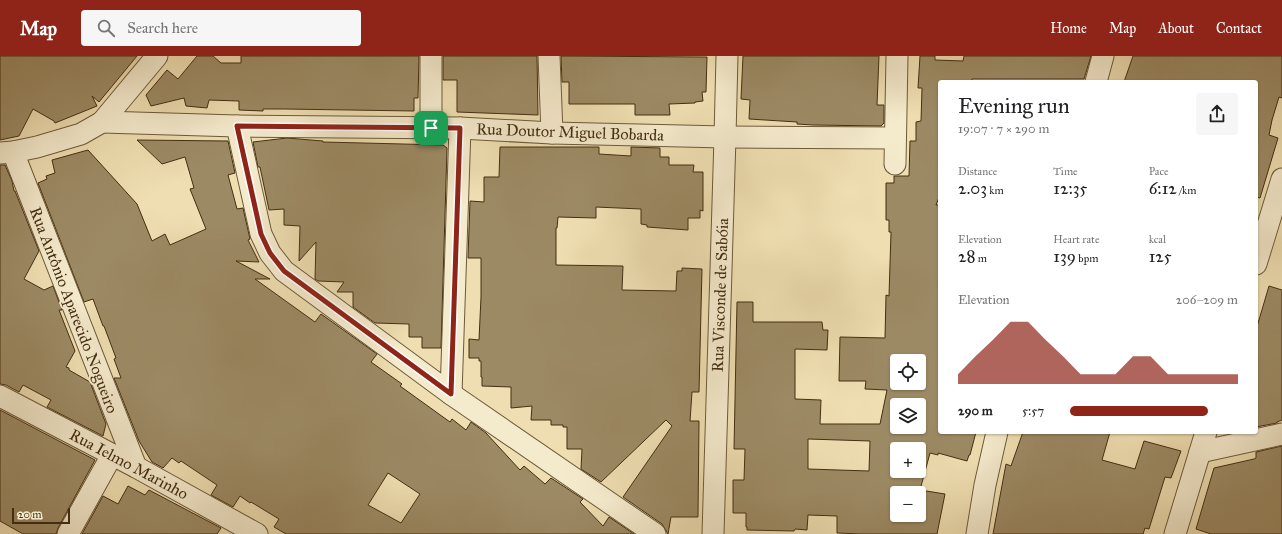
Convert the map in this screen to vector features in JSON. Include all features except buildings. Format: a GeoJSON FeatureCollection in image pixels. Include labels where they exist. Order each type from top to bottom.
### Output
{"type":"FeatureCollection","features":[{"type":"Feature","properties":{"kind":"street"},"geometry":{"type":"LineString","coordinates":[[6,153],[37,147],[81,134],[102,122],[157,56]]}},
{"type":"Feature","properties":{"kind":"street"},"geometry":{"type":"LineString","coordinates":[[431,56],[431,128]]}},
{"type":"Feature","properties":{"kind":"street"},"geometry":{"type":"LineString","coordinates":[[549,56],[552,133]]}},
{"type":"Feature","properties":{"kind":"street","name":"Rua Visconde de Sabóia"},"geometry":{"type":"LineString","coordinates":[[713,534],[726,136],[726,56]]}},
{"type":"Feature","properties":{"kind":"street"},"geometry":{"type":"LineString","coordinates":[[895,164],[897,56]]}},
{"type":"Feature","properties":{"kind":"street"},"geometry":{"type":"LineString","coordinates":[[1097,80],[1104,56]]}},
{"type":"Feature","properties":{"kind":"street","name":"Rua Doutor Miguel Bobarda"},"geometry":{"type":"LineString","coordinates":[[102,122],[237,126],[460,128],[552,133],[895,138]]}},
{"type":"Feature","properties":{"kind":"street"},"geometry":{"type":"LineString","coordinates":[[237,126],[261,234],[270,253],[284,271],[451,394],[655,534]]}},
{"type":"Feature","properties":{"kind":"street"},"geometry":{"type":"LineString","coordinates":[[451,394],[460,128]]}},
{"type":"Feature","properties":{"kind":"street","name":"Rua Antônio Aparecido Nogueiro"},"geometry":{"type":"LineString","coordinates":[[6,153],[136,467]]}},
{"type":"Feature","properties":{"kind":"street"},"geometry":{"type":"LineString","coordinates":[[1258,260],[1274,226],[1282,179]]}},
{"type":"Feature","properties":{"kind":"street","name":"Rua Ielmo Marinho"},"geometry":{"type":"LineString","coordinates":[[0,396],[136,467],[257,534]]}},
{"type":"Feature","properties":{"kind":"street"},"geometry":{"type":"LineString","coordinates":[[977,534],[985,485],[997,434]]}},
{"type":"Feature","properties":{"kind":"street"},"geometry":{"type":"LineString","coordinates":[[1175,534],[1205,434]]}},
{"type":"Feature","properties":{"kind":"street"},"geometry":{"type":"LineString","coordinates":[[1200,452],[1282,434]]}},
{"type":"Feature","properties":{"kind":"street"},"geometry":{"type":"LineString","coordinates":[[68,534],[112,455]]}},
{"type":"Feature","properties":{"kind":"route"},"geometry":{"type":"LineString","coordinates":[[237,126],[431,128],[460,128],[451,394],[284,271],[270,253],[261,234],[237,126]]}}]}
